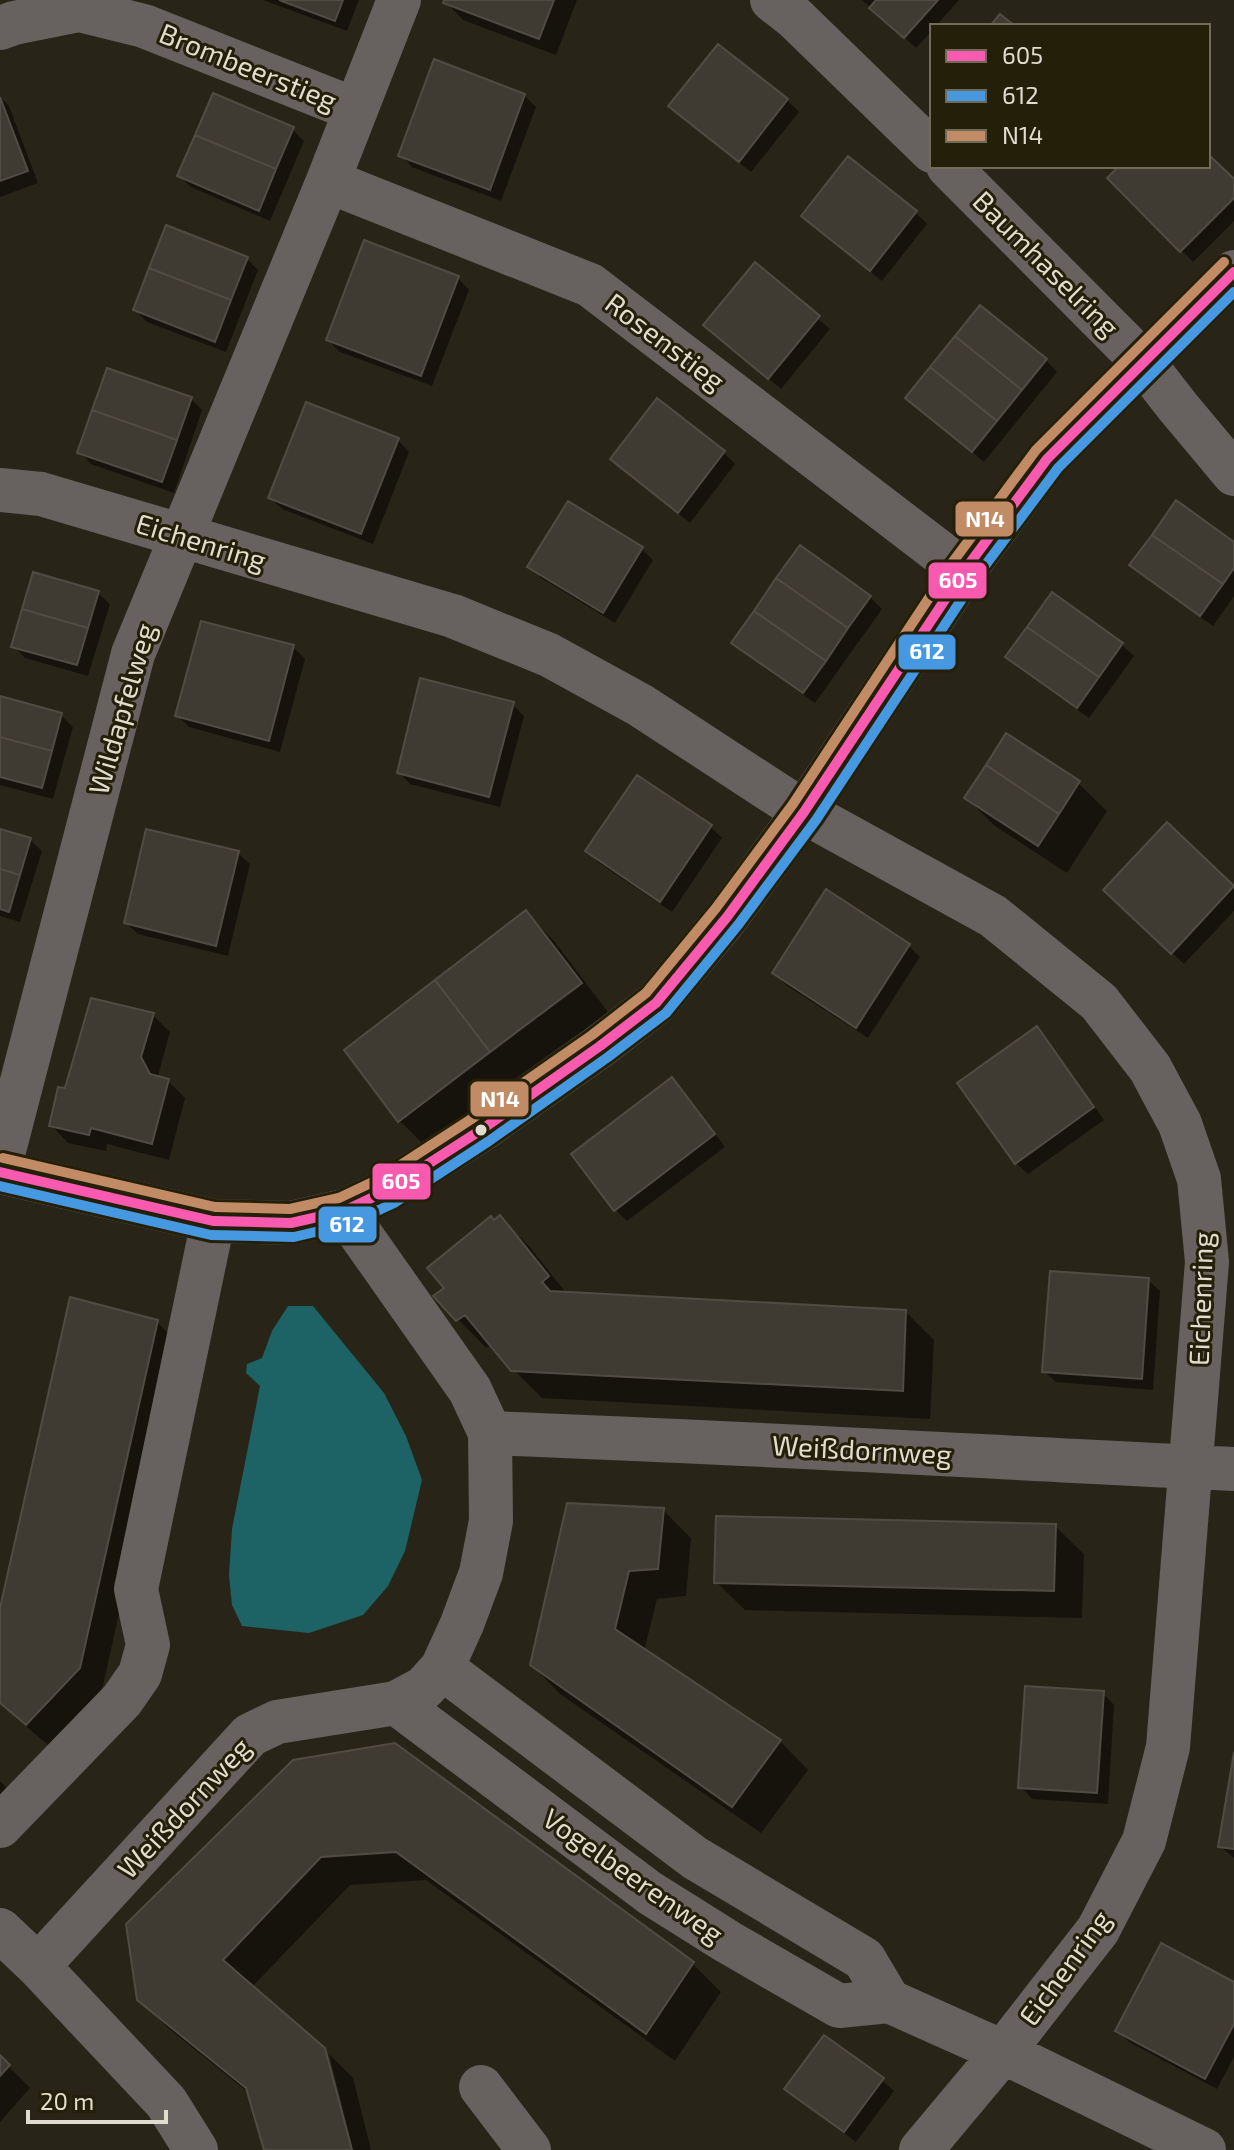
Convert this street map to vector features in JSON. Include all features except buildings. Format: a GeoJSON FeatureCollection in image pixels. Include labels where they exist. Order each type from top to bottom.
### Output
{"type":"FeatureCollection","features":[{"type":"Feature","properties":{"kind":"street","name":"Wildapfelweg"},"geometry":{"type":"LineString","coordinates":[[0,1169],[133,654],[328,181],[399,0]]}},
{"type":"Feature","properties":{"kind":"street"},"geometry":{"type":"LineString","coordinates":[[772,0],[795,18],[930,149]]}},
{"type":"Feature","properties":{"kind":"street","name":"Brombeerstieg"},"geometry":{"type":"LineString","coordinates":[[0,28],[79,10],[144,26],[356,110]]}},
{"type":"Feature","properties":{"kind":"street","name":"Baumhaselring"},"geometry":{"type":"LineString","coordinates":[[950,168],[1143,362],[1234,474]]}},
{"type":"Feature","properties":{"kind":"street","name":"Rosenstieg"},"geometry":{"type":"LineString","coordinates":[[328,181],[590,285],[964,571]]}},
{"type":"Feature","properties":{"kind":"street"},"geometry":{"type":"LineString","coordinates":[[0,1169],[213,1221],[291,1223],[344,1211],[386,1191],[481,1130],[656,1003],[727,917],[804,812],[964,571],[1047,459],[1234,272]]}},
{"type":"Feature","properties":{"kind":"street","name":"Eichenring"},"geometry":{"type":"LineString","coordinates":[[0,490],[41,494],[453,616],[549,655],[640,705],[804,812],[993,916],[1099,1002],[1150,1068],[1180,1124],[1199,1179],[1207,1262],[1168,1747],[1144,1841],[1098,1930],[1003,2052],[921,2150]]}},
{"type":"Feature","properties":{"kind":"street","name":"Weißdornweg"},"geometry":{"type":"LineString","coordinates":[[38,1966],[250,1735],[277,1722],[396,1703],[424,1688],[442,1668],[462,1624],[481,1573],[491,1521],[490,1433],[470,1390],[344,1211]]}},
{"type":"Feature","properties":{"kind":"street"},"geometry":{"type":"LineString","coordinates":[[0,1826],[122,1700],[140,1674],[148,1645],[136,1589],[213,1221]]}},
{"type":"Feature","properties":{"kind":"street","name":"Weißdornweg"},"geometry":{"type":"LineString","coordinates":[[490,1433],[1234,1469]]}},
{"type":"Feature","properties":{"kind":"street","name":"Vogelbeerenweg"},"geometry":{"type":"LineString","coordinates":[[442,1668],[695,1858],[864,1959],[889,2001]]}},
{"type":"Feature","properties":{"kind":"street","name":"Vogelbeerenweg"},"geometry":{"type":"LineString","coordinates":[[396,1703],[650,1893],[839,2006],[889,2001],[1003,2052],[1204,2150]]}},
{"type":"Feature","properties":{"kind":"street"},"geometry":{"type":"LineString","coordinates":[[0,1930],[166,2102],[196,2150]]}},
{"type":"Feature","properties":{"kind":"street"},"geometry":{"type":"LineString","coordinates":[[481,2087],[529,2150]]}},
{"type":"Feature","properties":{"kind":"water"},"geometry":{"type":"Polygon","coordinates":[[[288,1306],[313,1306],[384,1393],[406,1436],[422,1480],[405,1551],[388,1586],[363,1615],[309,1633],[242,1626],[232,1605],[229,1575],[232,1529],[260,1386],[246,1373],[247,1364],[262,1358],[272,1331],[288,1306]]]}},
{"type":"Feature","properties":{"kind":"transit line","name":"N14"},"geometry":{"type":"LineString","coordinates":[[3,1158],[215,1207],[290,1209],[339,1198],[379,1179],[592,1035],[646,993],[716,908],[793,804],[952,563],[1036,450],[1224,262]]}},
{"type":"Feature","properties":{"kind":"transit line","name":"605"},"geometry":{"type":"LineString","coordinates":[[0,1172],[213,1221],[291,1223],[344,1211],[386,1191],[481,1130],[600,1046],[656,1003],[727,917],[804,812],[964,571],[1047,459],[1234,272]]}},
{"type":"Feature","properties":{"kind":"transit line","name":"612"},"geometry":{"type":"LineString","coordinates":[[0,1186],[211,1235],[294,1237],[349,1224],[394,1203],[608,1057],[666,1013],[738,925],[816,820],[975,579],[1058,468],[1234,292]]}}]}
